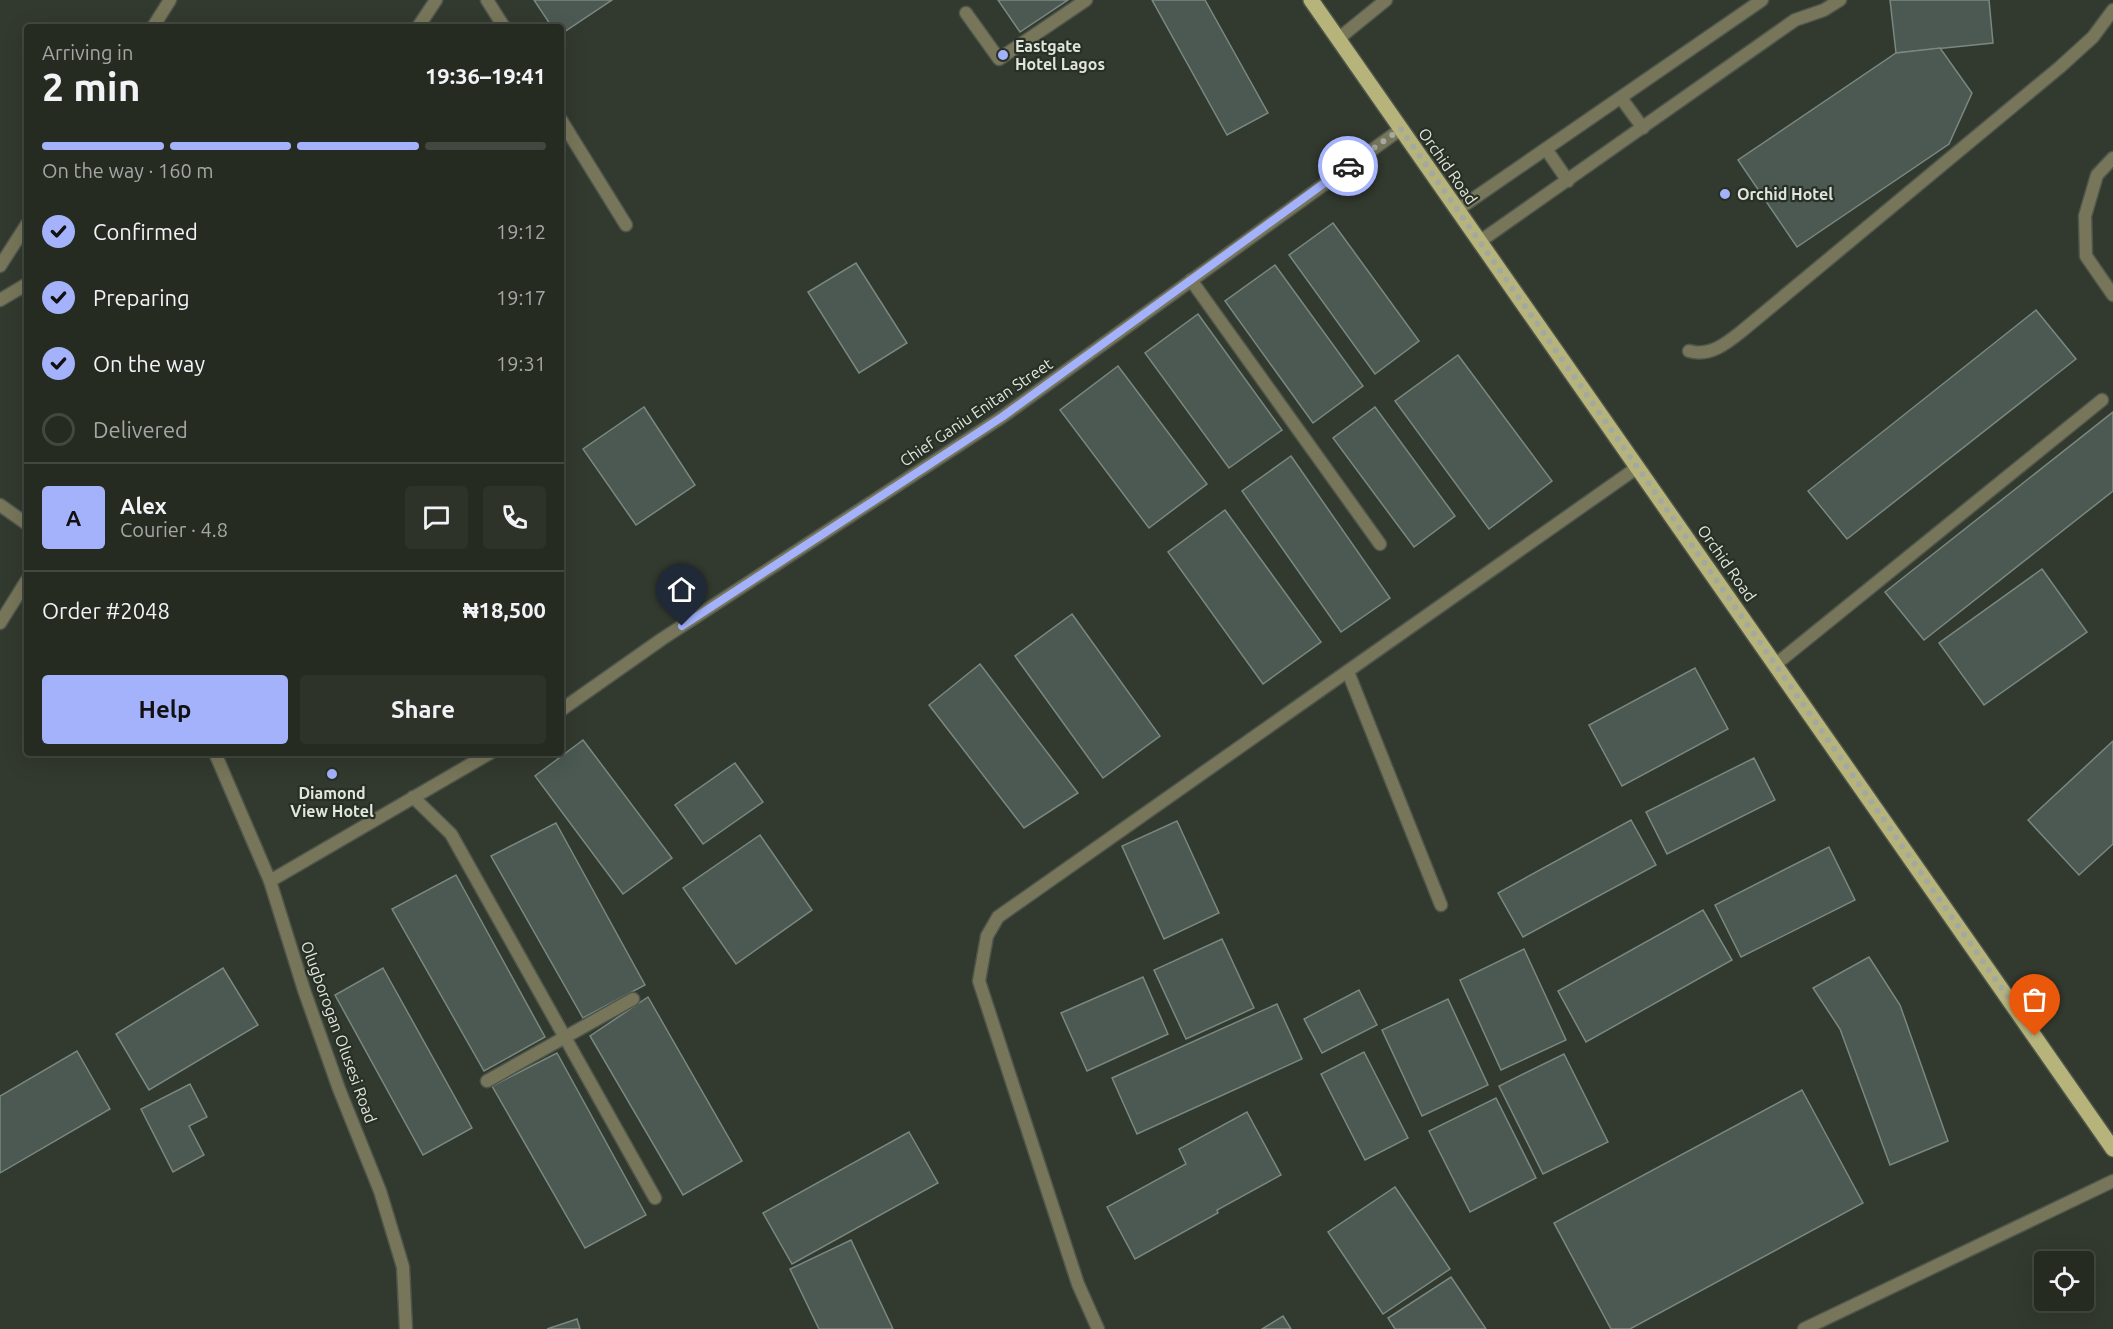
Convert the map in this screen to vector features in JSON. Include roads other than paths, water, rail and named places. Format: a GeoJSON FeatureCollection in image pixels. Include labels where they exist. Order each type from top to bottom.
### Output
{"type":"FeatureCollection","features":[{"type":"Feature","properties":{"kind":"main road","name":"Orchid Road"},"geometry":{"type":"LineString","coordinates":[[1311,0],[2113,1149]]}},
{"type":"Feature","properties":{"kind":"street"},"geometry":{"type":"LineString","coordinates":[[155,24],[170,0]]}},
{"type":"Feature","properties":{"kind":"street"},"geometry":{"type":"LineString","coordinates":[[420,24],[436,0]]}},
{"type":"Feature","properties":{"kind":"street"},"geometry":{"type":"LineString","coordinates":[[487,0],[502,24]]}},
{"type":"Feature","properties":{"kind":"street"},"geometry":{"type":"LineString","coordinates":[[966,13],[999,59],[1086,0]]}},
{"type":"Feature","properties":{"kind":"street"},"geometry":{"type":"LineString","coordinates":[[1338,39],[1386,0]]}},
{"type":"Feature","properties":{"kind":"street"},"geometry":{"type":"LineString","coordinates":[[1457,210],[1762,0]]}},
{"type":"Feature","properties":{"kind":"street"},"geometry":{"type":"LineString","coordinates":[[1479,243],[1795,20],[1824,10],[1840,0]]}},
{"type":"Feature","properties":{"kind":"street"},"geometry":{"type":"LineString","coordinates":[[1689,351],[1700,354],[1709,351],[1726,343],[1742,331],[2060,67],[2093,38],[2113,10]]}},
{"type":"Feature","properties":{"kind":"street"},"geometry":{"type":"LineString","coordinates":[[1621,98],[1643,128]]}},
{"type":"Feature","properties":{"kind":"street"},"geometry":{"type":"LineString","coordinates":[[564,125],[626,225]]}},
{"type":"Feature","properties":{"kind":"street","name":"Chief Ganiu Enitan Street"},"geometry":{"type":"LineString","coordinates":[[564,708],[672,633],[1002,417],[1401,129]]}},
{"type":"Feature","properties":{"kind":"street"},"geometry":{"type":"LineString","coordinates":[[1546,149],[1568,181]]}},
{"type":"Feature","properties":{"kind":"street"},"geometry":{"type":"LineString","coordinates":[[2113,158],[2097,175],[2085,216],[2086,256],[2113,295]]}},
{"type":"Feature","properties":{"kind":"street"},"geometry":{"type":"LineString","coordinates":[[0,266],[24,229]]}},
{"type":"Feature","properties":{"kind":"street"},"geometry":{"type":"LineString","coordinates":[[1191,280],[1380,544]]}},
{"type":"Feature","properties":{"kind":"street"},"geometry":{"type":"LineString","coordinates":[[0,300],[24,286]]}},
{"type":"Feature","properties":{"kind":"street"},"geometry":{"type":"LineString","coordinates":[[1776,664],[2102,400]]}},
{"type":"Feature","properties":{"kind":"street"},"geometry":{"type":"LineString","coordinates":[[1098,1329],[1078,1284],[979,981],[987,936],[998,917],[1638,467]]}},
{"type":"Feature","properties":{"kind":"street"},"geometry":{"type":"LineString","coordinates":[[0,505],[24,522]]}},
{"type":"Feature","properties":{"kind":"street"},"geometry":{"type":"LineString","coordinates":[[0,624],[24,585]]}},
{"type":"Feature","properties":{"kind":"street"},"geometry":{"type":"LineString","coordinates":[[1348,672],[1441,905]]}},
{"type":"Feature","properties":{"kind":"street","name":"Olugborogan Olusesi Road"},"geometry":{"type":"LineString","coordinates":[[216,756],[270,880],[319,1034],[380,1191],[403,1267],[406,1329]]}},
{"type":"Feature","properties":{"kind":"street"},"geometry":{"type":"LineString","coordinates":[[270,880],[485,756]]}},
{"type":"Feature","properties":{"kind":"street"},"geometry":{"type":"LineString","coordinates":[[413,797],[451,834],[655,1198]]}},
{"type":"Feature","properties":{"kind":"street"},"geometry":{"type":"LineString","coordinates":[[487,1081],[633,999]]}},
{"type":"Feature","properties":{"kind":"street"},"geometry":{"type":"LineString","coordinates":[[1804,1329],[2113,1181]]}},
{"type":"Feature","properties":{"kind":"place","name":"Eastgate Hotel Lagos"},"geometry":{"type":"Point","coordinates":[1003,55]}},
{"type":"Feature","properties":{"kind":"place","name":"Orchid Hotel"},"geometry":{"type":"Point","coordinates":[1725,194]}},
{"type":"Feature","properties":{"kind":"place","name":"Diamond View Hotel"},"geometry":{"type":"Point","coordinates":[332,774]}}]}
